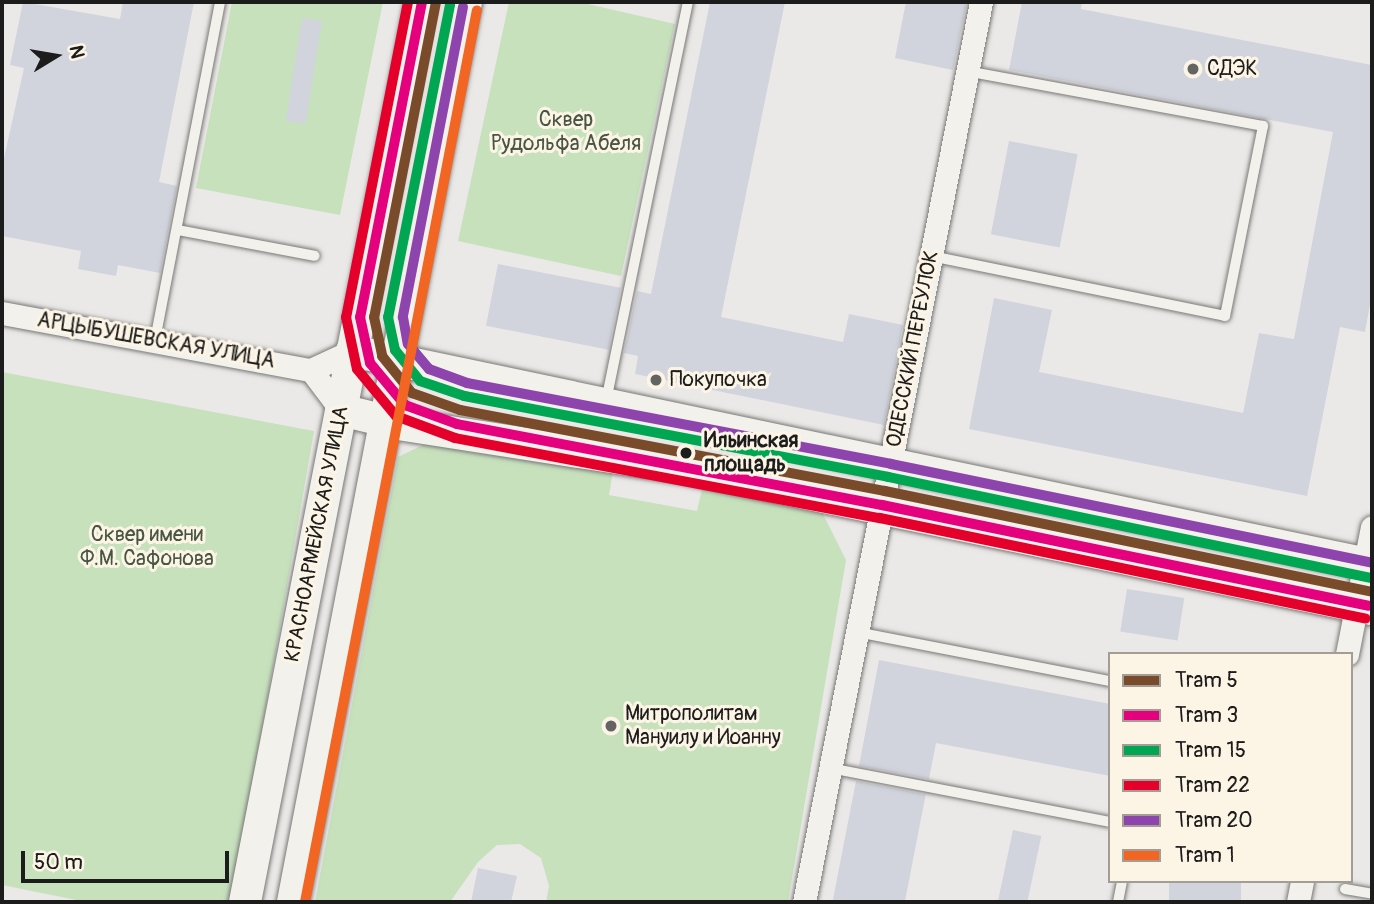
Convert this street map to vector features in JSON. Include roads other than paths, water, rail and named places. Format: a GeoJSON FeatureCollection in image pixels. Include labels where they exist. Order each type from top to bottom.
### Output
{"type":"FeatureCollection","features":[{"type":"Feature","properties":{"kind":"main road","name":"КРАСНОАРМЕЙСКАЯ УЛИЦА"},"geometry":{"type":"LineString","coordinates":[[245,902],[421,2]]}},
{"type":"Feature","properties":{"kind":"main road"},"geometry":{"type":"LineString","coordinates":[[293,902],[466,2]]}},
{"type":"Feature","properties":{"kind":"main road"},"geometry":{"type":"LineString","coordinates":[[352,351],[1369,564]]}},
{"type":"Feature","properties":{"kind":"main road"},"geometry":{"type":"LineString","coordinates":[[341,410],[386,422],[683,468],[1364,608]]}},
{"type":"Feature","properties":{"kind":"street","name":"ОДЕССКИЙ ПЕРЕУЛОК"},"geometry":{"type":"LineString","coordinates":[[804,902],[981,2]]}},
{"type":"Feature","properties":{"kind":"street","name":"АРЦЫБУШЕВСКАЯ УЛИЦА"},"geometry":{"type":"LineString","coordinates":[[2,313],[311,370]]}},
{"type":"Feature","properties":{"kind":"street"},"geometry":{"type":"LineString","coordinates":[[341,410],[311,370],[352,351]]}},
{"type":"Feature","properties":{"kind":"street"},"geometry":{"type":"LineString","coordinates":[[1348,652],[1364,608],[1372,527]]}},
{"type":"Feature","properties":{"kind":"street"},"geometry":{"type":"LineString","coordinates":[[1298,902],[1302,883]]}},
{"type":"Feature","properties":{"kind":"lane"},"geometry":{"type":"LineString","coordinates":[[155,340],[220,2]]}},
{"type":"Feature","properties":{"kind":"lane"},"geometry":{"type":"LineString","coordinates":[[606,404],[688,2]]}},
{"type":"Feature","properties":{"kind":"lane"},"geometry":{"type":"LineString","coordinates":[[931,256],[1225,316],[1255,167],[1262,126],[967,71]]}},
{"type":"Feature","properties":{"kind":"lane"},"geometry":{"type":"LineString","coordinates":[[178,230],[315,256]]}},
{"type":"Feature","properties":{"kind":"lane"},"geometry":{"type":"LineString","coordinates":[[857,632],[1108,681]]}},
{"type":"Feature","properties":{"kind":"lane"},"geometry":{"type":"LineString","coordinates":[[830,768],[1108,822]]}},
{"type":"Feature","properties":{"kind":"lane"},"geometry":{"type":"LineString","coordinates":[[1118,902],[1122,883]]}},
{"type":"Feature","properties":{"kind":"lane"},"geometry":{"type":"LineString","coordinates":[[1345,889],[1372,894]]}},
{"type":"Feature","properties":{"kind":"tram line","name":"22"},"geometry":{"type":"LineString","coordinates":[[408,2],[346,317],[357,369],[396,416],[455,438],[880,518],[1366,619]]}},
{"type":"Feature","properties":{"kind":"tram line","name":"3"},"geometry":{"type":"LineString","coordinates":[[422,2],[360,317],[370,363],[405,405],[457,424],[882,505],[1369,606]]}},
{"type":"Feature","properties":{"kind":"tram line","name":"5"},"geometry":{"type":"LineString","coordinates":[[436,2],[374,317],[382,356],[412,393],[460,410],[885,491],[1372,592]]}},
{"type":"Feature","properties":{"kind":"tram line","name":"15"},"geometry":{"type":"LineString","coordinates":[[450,5],[388,317],[395,350],[420,381],[464,396],[888,477],[1372,578]]}},
{"type":"Feature","properties":{"kind":"tram line","name":"20"},"geometry":{"type":"LineString","coordinates":[[463,7],[403,317],[408,344],[429,369],[467,383],[891,464],[1372,563]]}},
{"type":"Feature","properties":{"kind":"tram line","name":"1"},"geometry":{"type":"LineString","coordinates":[[305,902],[477,10]]}},
{"type":"Feature","properties":{"kind":"place","name":"СДЭК"},"geometry":{"type":"Point","coordinates":[1193,69]}},
{"type":"Feature","properties":{"kind":"place","name":"Покупочка"},"geometry":{"type":"Point","coordinates":[656,380]}},
{"type":"Feature","properties":{"kind":"place","name":"Ильинская площадь"},"geometry":{"type":"Point","coordinates":[686,453]}},
{"type":"Feature","properties":{"kind":"place","name":"Митрополитам Мануилу и Иоанну"},"geometry":{"type":"Point","coordinates":[611,726]}},
{"type":"Feature","properties":{"kind":"park label","name":"Сквер Рудольфа Абеля"},"geometry":{"type":"Point","coordinates":[566,132]}},
{"type":"Feature","properties":{"kind":"park label","name":"Cквер имени Ф.М. Сафонова"},"geometry":{"type":"Point","coordinates":[147,547]}}]}
